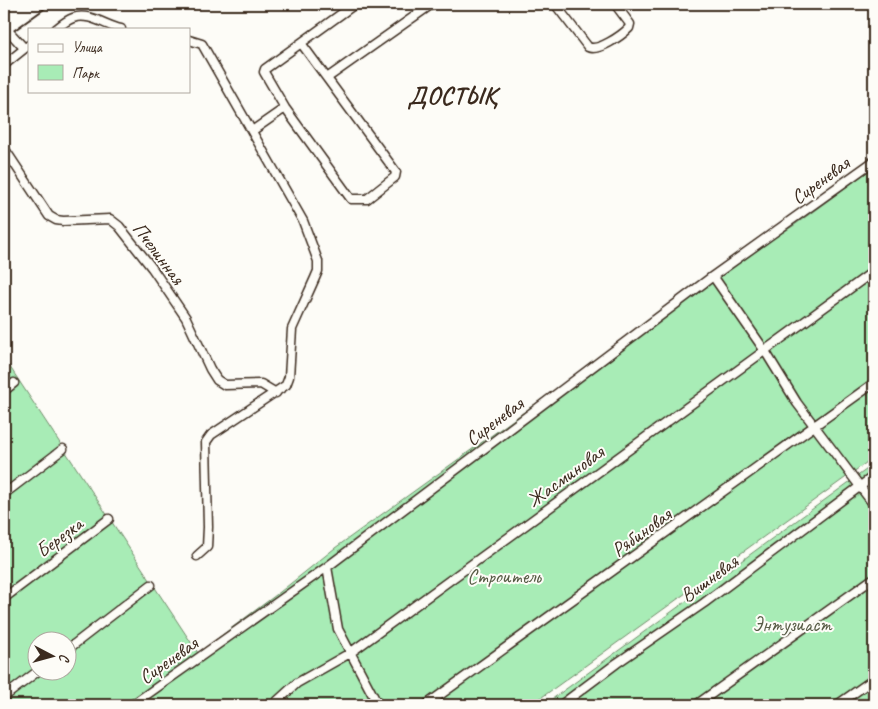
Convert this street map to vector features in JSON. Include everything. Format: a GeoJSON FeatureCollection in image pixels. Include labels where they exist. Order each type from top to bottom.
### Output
{"type":"FeatureCollection","features":[{"type":"Feature","properties":{"kind":"main road"},"geometry":{"type":"LineString","coordinates":[[4,25],[22,4]]}},
{"type":"Feature","properties":{"kind":"main road"},"geometry":{"type":"LineString","coordinates":[[4,25],[39,4]]}},
{"type":"Feature","properties":{"kind":"street"},"geometry":{"type":"LineString","coordinates":[[301,43],[396,172],[395,177],[367,199],[351,199],[285,108],[264,75],[265,69],[301,43],[355,4]]}},
{"type":"Feature","properties":{"kind":"street"},"geometry":{"type":"LineString","coordinates":[[327,78],[432,4]]}},
{"type":"Feature","properties":{"kind":"street"},"geometry":{"type":"LineString","coordinates":[[555,4],[591,49],[598,49],[629,28],[630,24],[615,4]]}},
{"type":"Feature","properties":{"kind":"street"},"geometry":{"type":"LineString","coordinates":[[58,28],[74,18],[82,16],[118,28]]}},
{"type":"Feature","properties":{"kind":"street"},"geometry":{"type":"LineString","coordinates":[[4,25],[26,47],[4,65]]}},
{"type":"Feature","properties":{"kind":"street"},"geometry":{"type":"LineString","coordinates":[[192,40],[202,44],[303,220],[318,261],[318,271],[292,328],[289,377],[286,385],[211,435],[206,442],[207,547],[197,556]]}},
{"type":"Feature","properties":{"kind":"street"},"geometry":{"type":"LineString","coordinates":[[252,131],[285,108]]}},
{"type":"Feature","properties":{"kind":"street","name":"Пчелинная"},"geometry":{"type":"LineString","coordinates":[[4,148],[49,216],[63,221],[110,219],[119,226],[152,268],[186,318],[217,380],[225,385],[266,385],[276,393]]}},
{"type":"Feature","properties":{"kind":"street","name":"Сиреневая"},"geometry":{"type":"LineString","coordinates":[[132,705],[327,567],[714,276],[874,161]]}},
{"type":"Feature","properties":{"kind":"street","name":"Жасминовая"},"geometry":{"type":"LineString","coordinates":[[273,705],[297,683],[350,652],[874,271]]}},
{"type":"Feature","properties":{"kind":"street"},"geometry":{"type":"LineString","coordinates":[[714,276],[814,427],[874,505]]}},
{"type":"Feature","properties":{"kind":"street","name":"Рябиновая"},"geometry":{"type":"LineString","coordinates":[[426,705],[874,383]]}},
{"type":"Feature","properties":{"kind":"street"},"geometry":{"type":"LineString","coordinates":[[4,391],[14,384]]}},
{"type":"Feature","properties":{"kind":"street"},"geometry":{"type":"LineString","coordinates":[[4,494],[63,449]]}},
{"type":"Feature","properties":{"kind":"street","name":"Вишневая"},"geometry":{"type":"LineString","coordinates":[[561,705],[617,663],[704,603],[874,476]]}},
{"type":"Feature","properties":{"kind":"street","name":"Березка"},"geometry":{"type":"LineString","coordinates":[[4,598],[109,519]]}},
{"type":"Feature","properties":{"kind":"street"},"geometry":{"type":"LineString","coordinates":[[327,567],[338,629],[378,705]]}},
{"type":"Feature","properties":{"kind":"street"},"geometry":{"type":"LineString","coordinates":[[696,705],[874,578]]}},
{"type":"Feature","properties":{"kind":"street"},"geometry":{"type":"LineString","coordinates":[[78,641],[152,585]]}},
{"type":"Feature","properties":{"kind":"street"},"geometry":{"type":"LineString","coordinates":[[4,696],[28,678]]}},
{"type":"Feature","properties":{"kind":"street"},"geometry":{"type":"LineString","coordinates":[[837,705],[874,679]]}},
{"type":"Feature","properties":{"kind":"green space","name":"Строитель"},"geometry":{"type":"Polygon","coordinates":[[[874,167],[874,457],[531,705],[4,705],[4,358],[198,653],[335,548],[713,276],[793,226],[874,167]]]}},
{"type":"Feature","properties":{"kind":"green space","name":"Энтузиаст"},"geometry":{"type":"Polygon","coordinates":[[[874,464],[874,705],[544,705],[874,464]]]}},
{"type":"Feature","properties":{"kind":"district","name":"ДОСТЫҚ"},"geometry":{"type":"Point","coordinates":[453,95]}}]}
